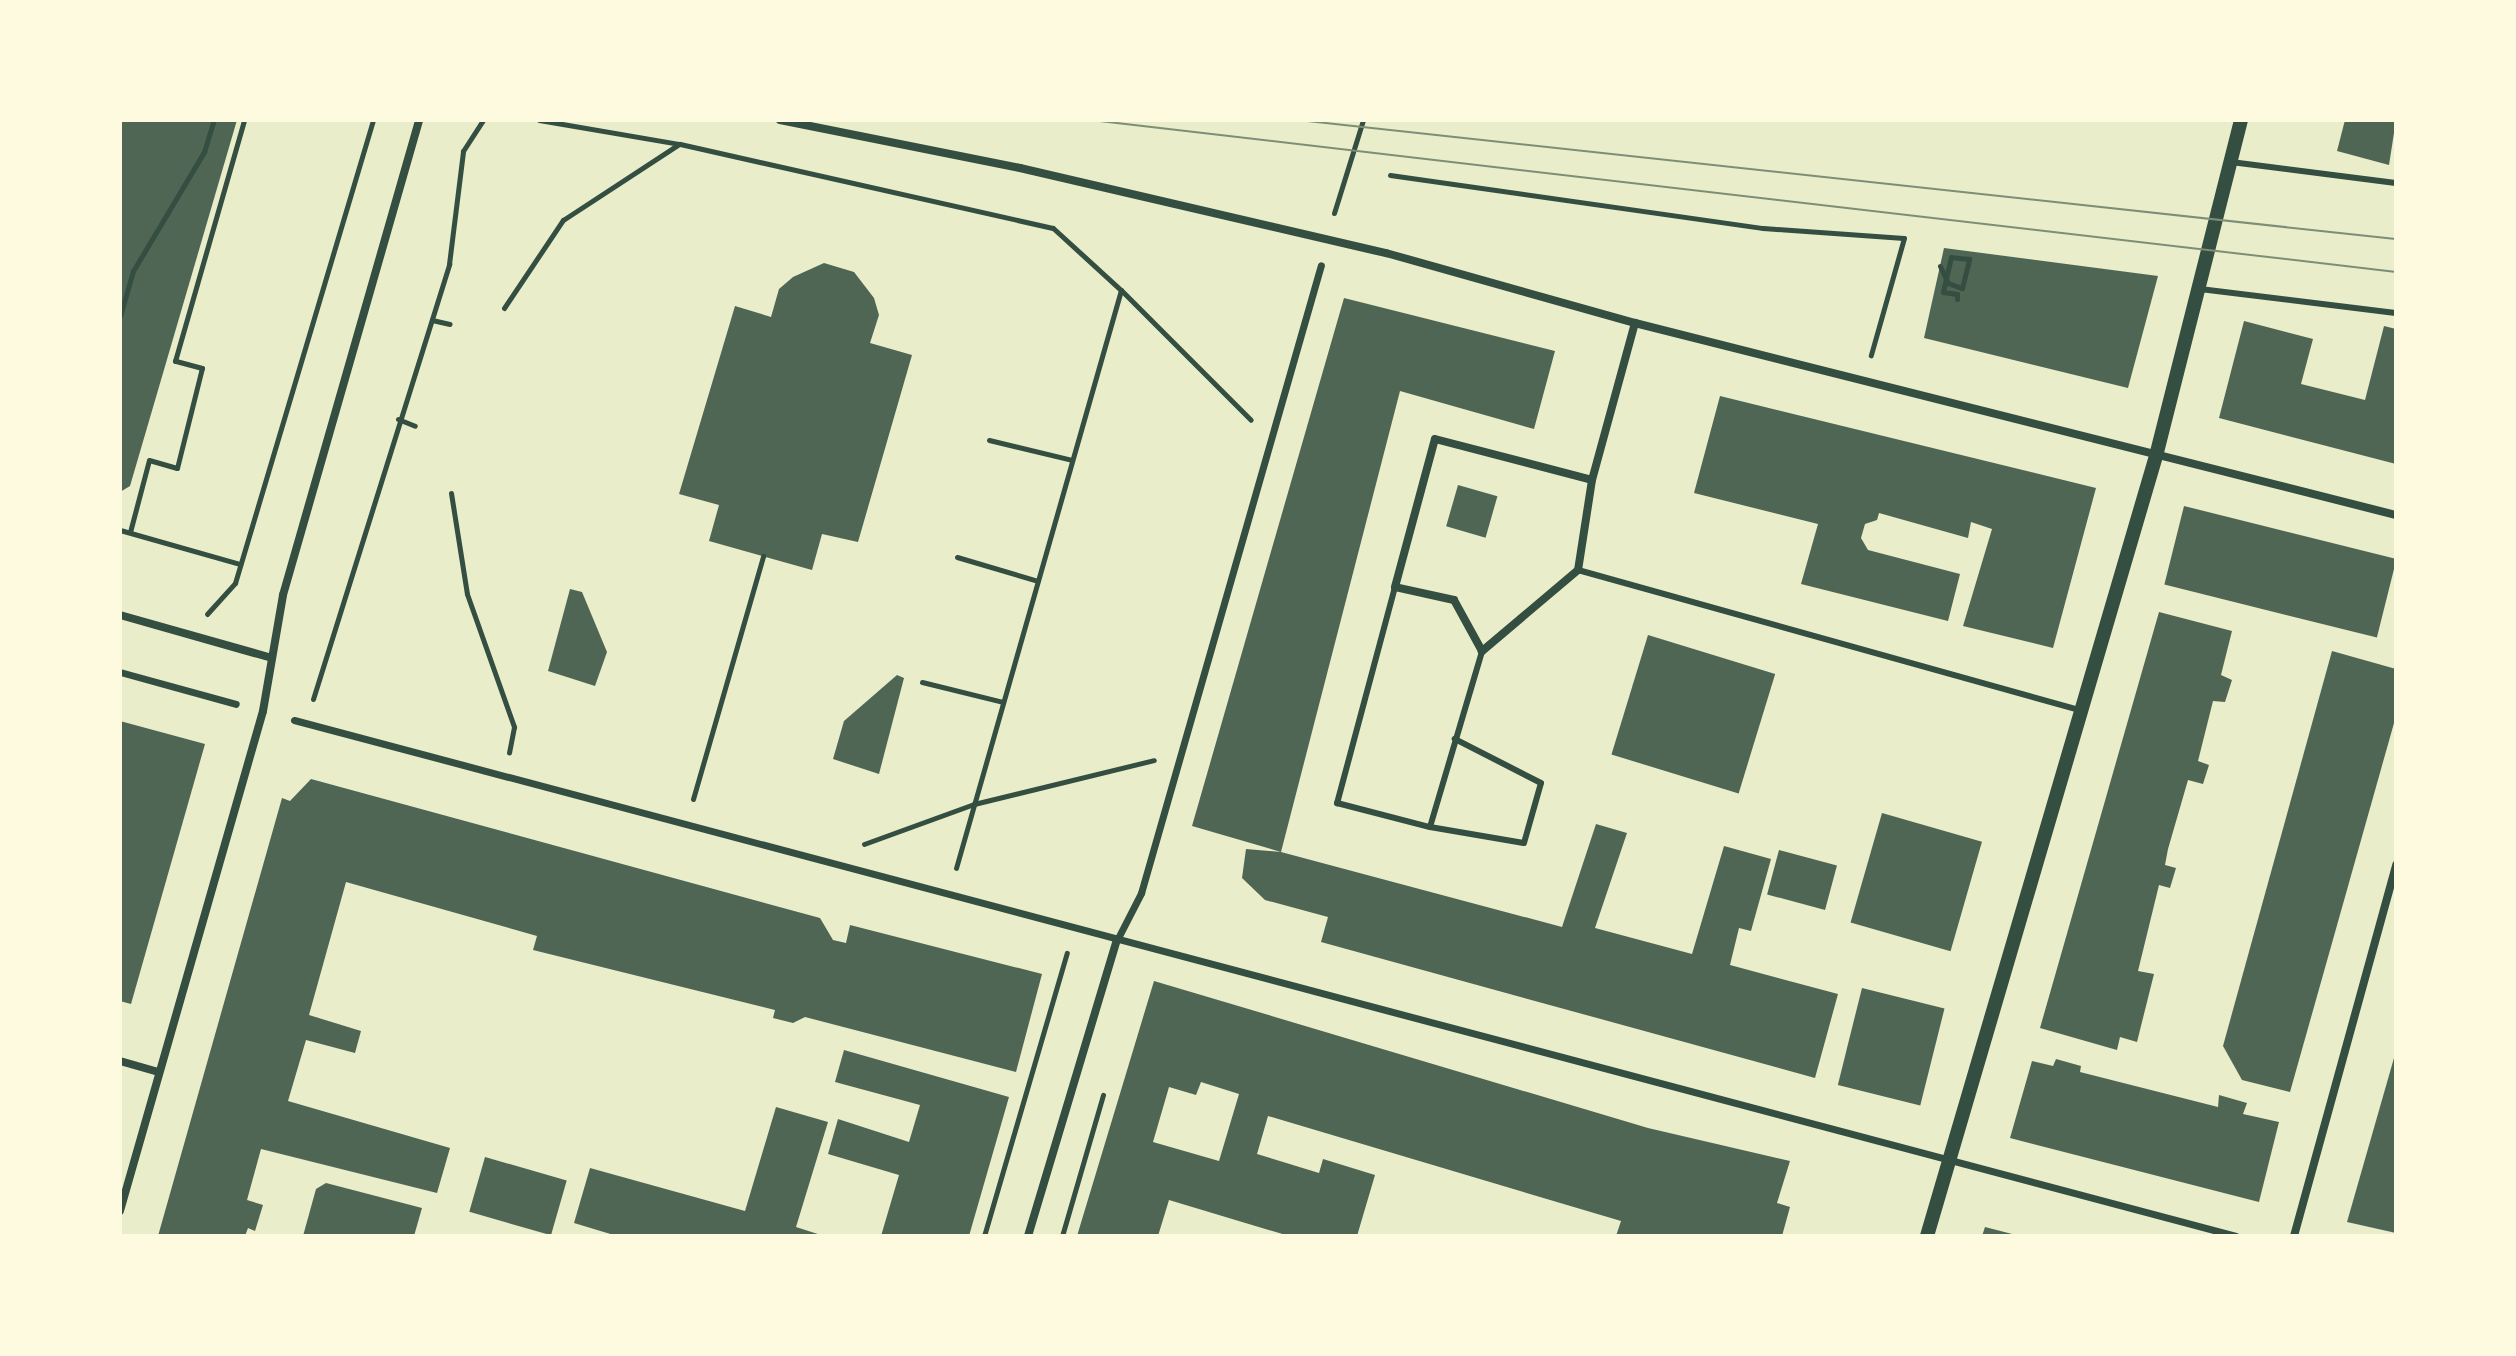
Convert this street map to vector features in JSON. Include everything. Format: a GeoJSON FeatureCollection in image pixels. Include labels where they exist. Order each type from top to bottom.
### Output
{"type":"FeatureCollection","features":[{"type":"Feature","properties":{"kind":"street"},"geometry":{"type":"LineString","coordinates":[[120,1211],[263,711],[299,534],[419,120]]}},
{"type":"Feature","properties":{"kind":"street"},"geometry":{"type":"LineString","coordinates":[[780,120],[1020,168],[1386,253],[1635,323],[2396,515]]}},
{"type":"Feature","properties":{"kind":"street"},"geometry":{"type":"LineString","coordinates":[[1927,1236],[2156,456],[2241,120]]}},
{"type":"Feature","properties":{"kind":"street"},"geometry":{"type":"LineString","coordinates":[[1028,1236],[1117,940],[1141,893],[1321,265]]}},
{"type":"Feature","properties":{"kind":"street"},"geometry":{"type":"LineString","coordinates":[[1592,480],[1435,439],[1395,587],[1454,600],[1482,651],[1578,570],[1592,480],[1635,323]]}},
{"type":"Feature","properties":{"kind":"street"},"geometry":{"type":"LineString","coordinates":[[120,615],[272,658]]}},
{"type":"Feature","properties":{"kind":"street"},"geometry":{"type":"LineString","coordinates":[[120,672],[236,704]]}},
{"type":"Feature","properties":{"kind":"street"},"geometry":{"type":"LineString","coordinates":[[294,720],[686,827],[2236,1236]]}},
{"type":"Feature","properties":{"kind":"street"},"geometry":{"type":"LineString","coordinates":[[2294,1236],[2396,865]]}},
{"type":"Feature","properties":{"kind":"street"},"geometry":{"type":"LineString","coordinates":[[120,1061],[158,1072]]}},
{"type":"Feature","properties":{"kind":"lane"},"geometry":{"type":"LineString","coordinates":[[2231,162],[2396,183]]}},
{"type":"Feature","properties":{"kind":"lane"},"geometry":{"type":"LineString","coordinates":[[2200,289],[2396,313]]}},
{"type":"Feature","properties":{"kind":"lane"},"geometry":{"type":"LineString","coordinates":[[1578,570],[2083,711]]}},
{"type":"Feature","properties":{"kind":"lane"},"geometry":{"type":"LineString","coordinates":[[1395,587],[1337,803],[1430,827],[1524,843],[1541,783],[1455,739]]}},
{"type":"Feature","properties":{"kind":"lane"},"geometry":{"type":"LineString","coordinates":[[1430,827],[1482,651]]}},
{"type":"Feature","properties":{"kind":"path"},"geometry":{"type":"LineString","coordinates":[[120,316],[133,271],[204,152],[214,120]]}},
{"type":"Feature","properties":{"kind":"path"},"geometry":{"type":"LineString","coordinates":[[130,532],[149,460],[177,468],[202,368],[175,361],[244,120]]}},
{"type":"Feature","properties":{"kind":"path"},"geometry":{"type":"LineString","coordinates":[[207,615],[235,583],[373,120]]}},
{"type":"Feature","properties":{"kind":"path"},"geometry":{"type":"LineString","coordinates":[[305,723],[397,419],[449,264],[463,151],[483,120]]}},
{"type":"Feature","properties":{"kind":"path"},"geometry":{"type":"LineString","coordinates":[[539,120],[680,144],[1053,228],[1121,290],[1270,439]]}},
{"type":"Feature","properties":{"kind":"path"},"geometry":{"type":"LineString","coordinates":[[1334,214],[1363,120]]}},
{"type":"Feature","properties":{"kind":"path"},"geometry":{"type":"LineString","coordinates":[[504,308],[563,220],[680,144]]}},
{"type":"Feature","properties":{"kind":"path"},"geometry":{"type":"LineString","coordinates":[[1390,175],[1763,228],[1904,238],[1864,381]]}},
{"type":"Feature","properties":{"kind":"path"},"geometry":{"type":"LineString","coordinates":[[1940,266],[1944,274],[1948,283],[1962,288],[1969,259],[1951,257],[1949,269],[1946,280],[1943,292],[1957,294],[1957,299]]}},
{"type":"Feature","properties":{"kind":"path"},"geometry":{"type":"LineString","coordinates":[[949,895],[1121,290]]}},
{"type":"Feature","properties":{"kind":"path"},"geometry":{"type":"LineString","coordinates":[[431,320],[450,324]]}},
{"type":"Feature","properties":{"kind":"path"},"geometry":{"type":"LineString","coordinates":[[397,419],[415,426]]}},
{"type":"Feature","properties":{"kind":"path"},"geometry":{"type":"LineString","coordinates":[[989,440],[1072,460]]}},
{"type":"Feature","properties":{"kind":"path"},"geometry":{"type":"LineString","coordinates":[[451,493],[467,594],[514,727],[504,777]]}},
{"type":"Feature","properties":{"kind":"path"},"geometry":{"type":"LineString","coordinates":[[120,530],[240,564]]}},
{"type":"Feature","properties":{"kind":"path"},"geometry":{"type":"LineString","coordinates":[[686,827],[763,556]]}},
{"type":"Feature","properties":{"kind":"path"},"geometry":{"type":"LineString","coordinates":[[957,557],[1038,581]]}},
{"type":"Feature","properties":{"kind":"path"},"geometry":{"type":"LineString","coordinates":[[922,682],[1003,702]]}},
{"type":"Feature","properties":{"kind":"path"},"geometry":{"type":"LineString","coordinates":[[818,861],[974,804],[1181,753]]}},
{"type":"Feature","properties":{"kind":"path"},"geometry":{"type":"LineString","coordinates":[[984,1236],[1074,928]]}},
{"type":"Feature","properties":{"kind":"building"},"geometry":{"type":"Polygon","coordinates":[[[120,120],[237,120],[130,486],[120,492],[120,120]]]}},
{"type":"Feature","properties":{"kind":"building"},"geometry":{"type":"Polygon","coordinates":[[[2345,120],[2396,120],[2389,165],[2337,151],[2345,120]]]}},
{"type":"Feature","properties":{"kind":"building"},"geometry":{"type":"Polygon","coordinates":[[[1944,248],[2158,276],[2128,388],[1924,338],[1944,248]]]}},
{"type":"Feature","properties":{"kind":"building"},"geometry":{"type":"Polygon","coordinates":[[[824,263],[854,272],[874,298],[879,315],[870,343],[912,355],[858,542],[822,534],[812,570],[709,541],[719,505],[679,494],[735,306],[771,317],[779,289],[793,277],[824,263]]]}},
{"type":"Feature","properties":{"kind":"building"},"geometry":{"type":"Polygon","coordinates":[[[1344,298],[1555,351],[1534,429],[1400,391],[1281,852],[1192,826],[1344,298]]]}},
{"type":"Feature","properties":{"kind":"building"},"geometry":{"type":"Polygon","coordinates":[[[2244,321],[2313,339],[2301,384],[2365,400],[2384,326],[2396,329],[2396,464],[2219,418],[2244,321]]]}},
{"type":"Feature","properties":{"kind":"building"},"geometry":{"type":"Polygon","coordinates":[[[1720,396],[2096,488],[2053,648],[1963,626],[1992,529],[1971,522],[1968,538],[1879,513],[1877,520],[1865,524],[1861,538],[1868,550],[1960,574],[1948,621],[1801,584],[1818,524],[1694,493],[1720,396]]]}},
{"type":"Feature","properties":{"kind":"building"},"geometry":{"type":"Polygon","coordinates":[[[1458,485],[1497,496],[1486,538],[1446,526],[1458,485]]]}},
{"type":"Feature","properties":{"kind":"building"},"geometry":{"type":"Polygon","coordinates":[[[2184,506],[2396,559],[2377,638],[2164,585],[2184,506]]]}},
{"type":"Feature","properties":{"kind":"building"},"geometry":{"type":"Polygon","coordinates":[[[570,589],[582,592],[607,652],[595,686],[548,671],[570,589]]]}},
{"type":"Feature","properties":{"kind":"building"},"geometry":{"type":"Polygon","coordinates":[[[2159,612],[2232,631],[2221,675],[2232,680],[2225,702],[2213,701],[2198,761],[2209,765],[2203,784],[2188,780],[2168,849],[2165,865],[2176,868],[2170,888],[2159,885],[2138,971],[2154,974],[2137,1042],[2120,1037],[2117,1050],[2040,1028],[2159,612]]]}},
{"type":"Feature","properties":{"kind":"building"},"geometry":{"type":"Polygon","coordinates":[[[1648,635],[1775,674],[1739,793],[1611,755],[1648,635]]]}},
{"type":"Feature","properties":{"kind":"building"},"geometry":{"type":"Polygon","coordinates":[[[2332,651],[2396,669],[2396,716],[2290,1092],[2242,1080],[2223,1046],[2332,651]]]}},
{"type":"Feature","properties":{"kind":"building"},"geometry":{"type":"Polygon","coordinates":[[[897,675],[904,678],[879,774],[833,759],[844,721],[897,675]]]}},
{"type":"Feature","properties":{"kind":"building"},"geometry":{"type":"Polygon","coordinates":[[[120,721],[205,744],[131,1004],[120,1001],[120,721]]]}},
{"type":"Feature","properties":{"kind":"building"},"geometry":{"type":"Polygon","coordinates":[[[311,779],[820,918],[833,940],[846,943],[850,925],[1042,974],[1016,1072],[805,1017],[793,1023],[773,1018],[775,1010],[533,950],[537,936],[346,882],[309,1015],[361,1031],[355,1053],[306,1040],[288,1101],[450,1148],[437,1193],[261,1149],[247,1200],[263,1205],[255,1231],[248,1228],[245,1236],[158,1236],[282,798],[290,801],[311,779]]]}},
{"type":"Feature","properties":{"kind":"building"},"geometry":{"type":"Polygon","coordinates":[[[1882,813],[1982,842],[1951,951],[1851,923],[1882,813]]]}},
{"type":"Feature","properties":{"kind":"building"},"geometry":{"type":"Polygon","coordinates":[[[1596,824],[1627,833],[1595,928],[1692,954],[1724,846],[1771,859],[1751,931],[1739,928],[1730,965],[1838,994],[1815,1078],[1321,942],[1328,917],[1265,900],[1242,878],[1246,849],[1281,852],[1562,927],[1596,824]]]}},
{"type":"Feature","properties":{"kind":"building"},"geometry":{"type":"Polygon","coordinates":[[[1779,850],[1837,866],[1825,910],[1767,894],[1779,850]]]}},
{"type":"Feature","properties":{"kind":"building"},"geometry":{"type":"Polygon","coordinates":[[[1154,981],[1648,1128],[1790,1161],[1777,1203],[1790,1207],[1782,1236],[1616,1236],[1621,1221],[1268,1116],[1257,1154],[1319,1173],[1323,1159],[1375,1175],[1357,1236],[1289,1236],[1169,1200],[1158,1236],[1077,1236],[1154,981]],[[1201,1082],[1196,1095],[1169,1087],[1153,1142],[1219,1161],[1239,1094],[1201,1082]]]}},
{"type":"Feature","properties":{"kind":"building"},"geometry":{"type":"Polygon","coordinates":[[[1862,988],[1944,1009],[1920,1106],[1838,1085],[1862,988]]]}},
{"type":"Feature","properties":{"kind":"building"},"geometry":{"type":"Polygon","coordinates":[[[844,1050],[1009,1097],[969,1236],[881,1236],[899,1175],[828,1154],[838,1119],[909,1142],[920,1105],[835,1082],[844,1050]]]}},
{"type":"Feature","properties":{"kind":"building"},"geometry":{"type":"Polygon","coordinates":[[[2396,1051],[2396,1233],[2347,1222],[2396,1051]]]}},
{"type":"Feature","properties":{"kind":"building"},"geometry":{"type":"Polygon","coordinates":[[[2056,1059],[2081,1066],[2080,1072],[2218,1107],[2219,1095],[2247,1103],[2243,1114],[2279,1122],[2259,1202],[2010,1138],[2032,1061],[2053,1066],[2056,1059]]]}},
{"type":"Feature","properties":{"kind":"building"},"geometry":{"type":"Polygon","coordinates":[[[776,1107],[828,1122],[796,1227],[824,1236],[617,1236],[574,1223],[590,1168],[745,1211],[776,1107]]]}},
{"type":"Feature","properties":{"kind":"building"},"geometry":{"type":"Polygon","coordinates":[[[485,1157],[567,1180],[551,1235],[469,1212],[485,1157]]]}},
{"type":"Feature","properties":{"kind":"building"},"geometry":{"type":"Polygon","coordinates":[[[326,1183],[422,1208],[414,1236],[303,1236],[316,1189],[326,1183]]]}},
{"type":"Feature","properties":{"kind":"building"},"geometry":{"type":"Polygon","coordinates":[[[1985,1227],[2016,1235],[2016,1236],[1982,1236],[1985,1227]]]}},
{"type":"Feature","properties":{"kind":"tram line"},"geometry":{"type":"LineString","coordinates":[[1091,120],[2396,272]]}},
{"type":"Feature","properties":{"kind":"tram line"},"geometry":{"type":"LineString","coordinates":[[1298,120],[2396,239]]}}]}
